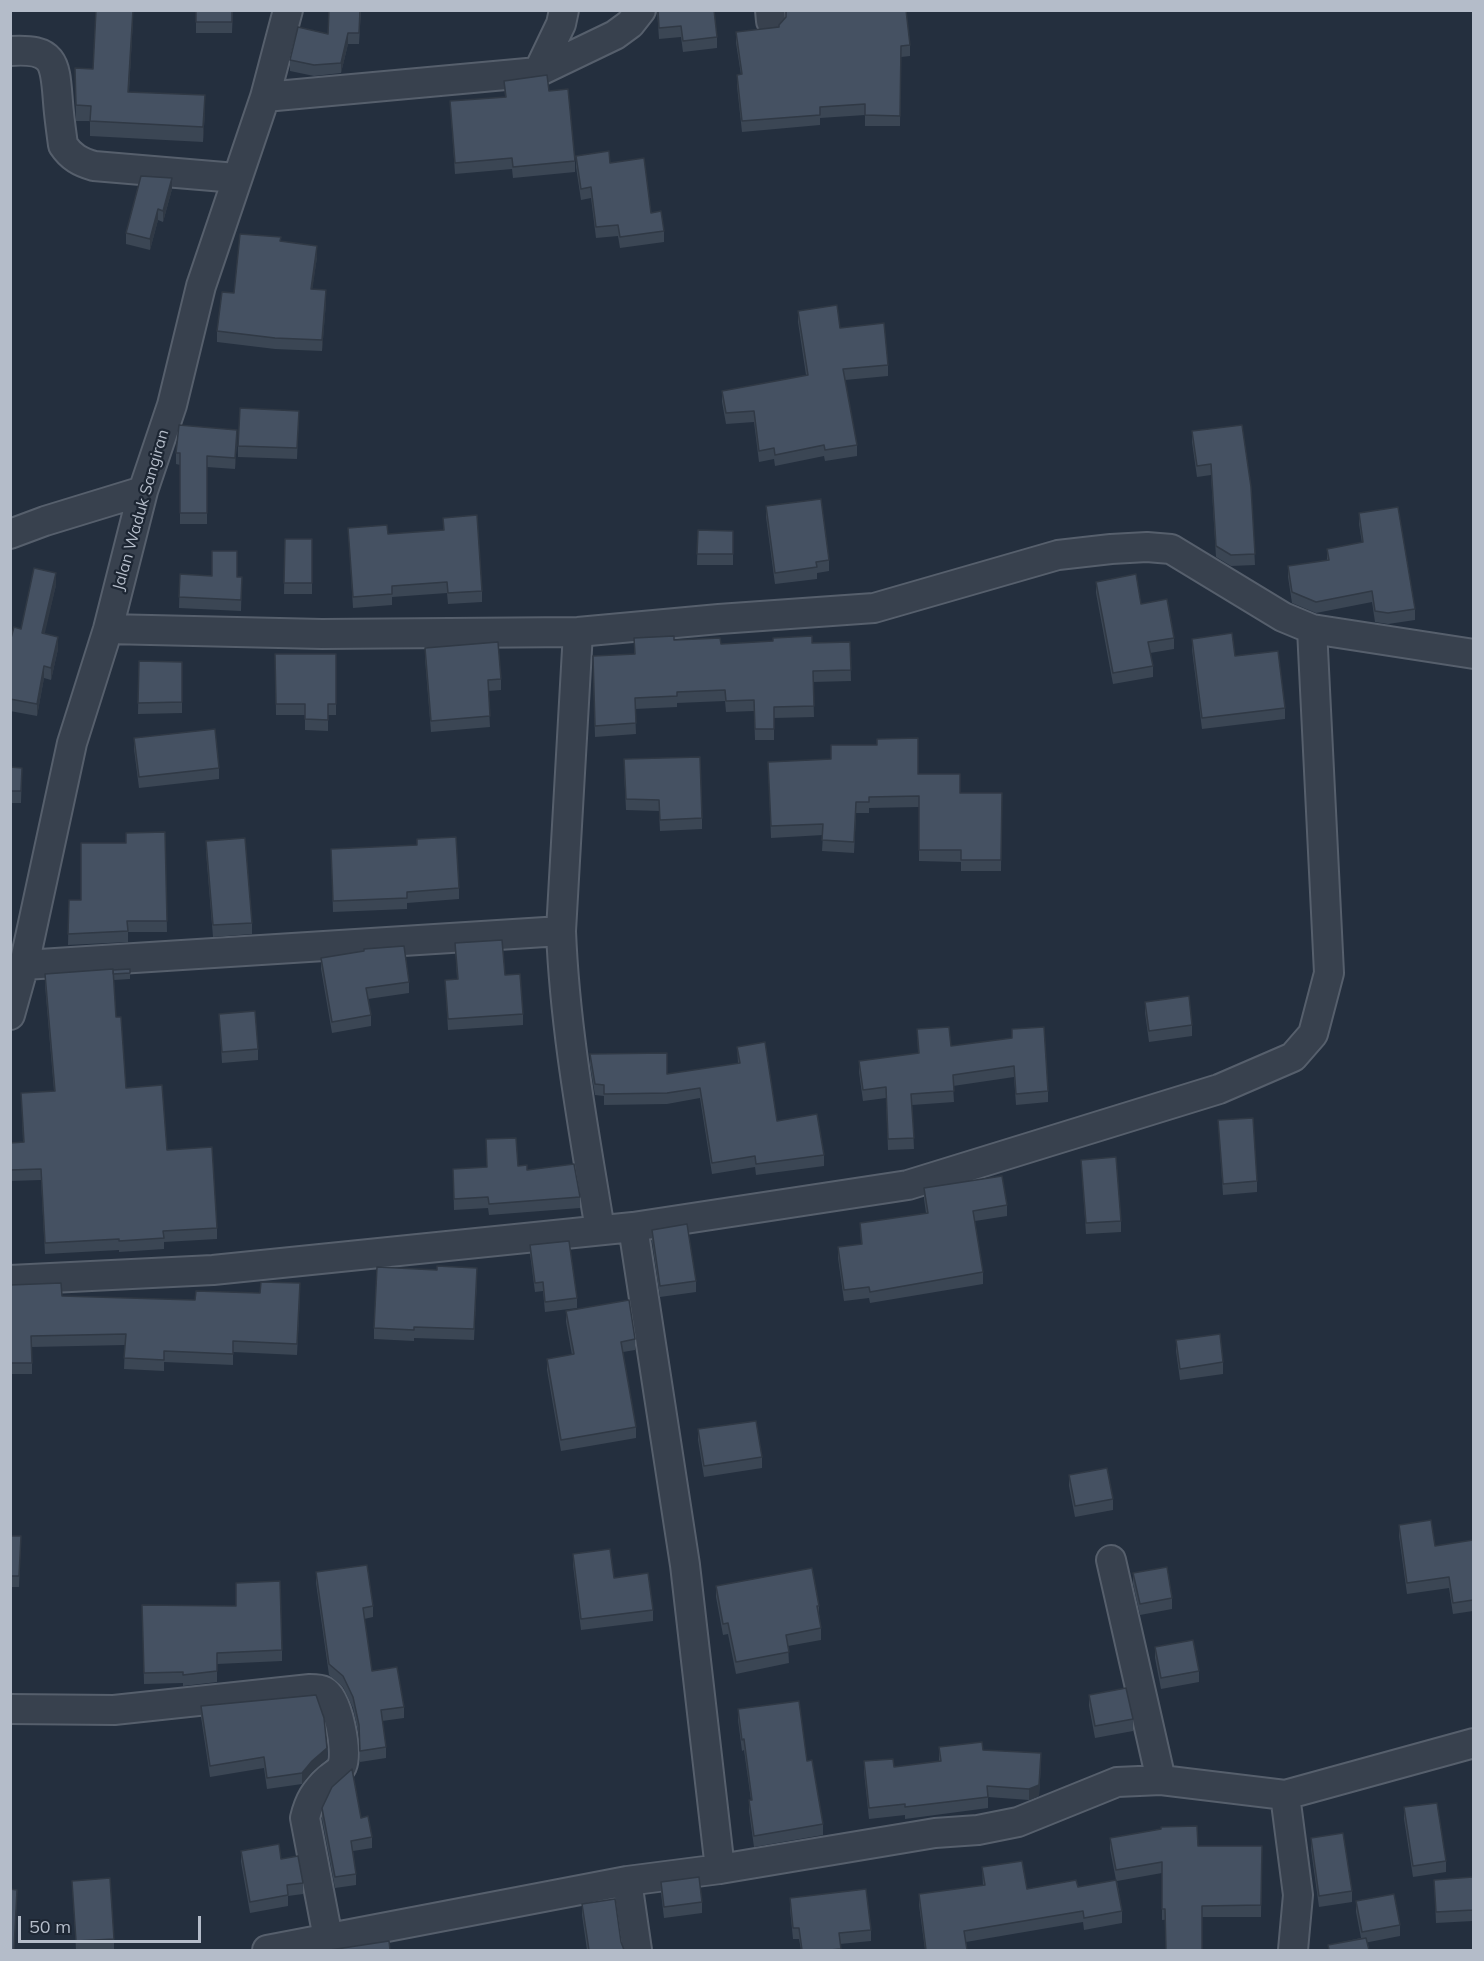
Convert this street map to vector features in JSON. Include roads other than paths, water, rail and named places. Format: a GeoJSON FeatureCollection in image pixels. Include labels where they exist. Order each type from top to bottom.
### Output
{"type":"FeatureCollection","features":[{"type":"Feature","properties":{"kind":"street","name":"Jalan Waduk Sangiran"},"geometry":{"type":"LineString","coordinates":[[10,1015],[24,965],[72,743],[108,629],[143,491],[171,405],[201,286],[265,97],[288,10]]}},
{"type":"Feature","properties":{"kind":"street"},"geometry":{"type":"LineString","coordinates":[[538,72],[561,24],[564,10]]}},
{"type":"Feature","properties":{"kind":"street"},"geometry":{"type":"LineString","coordinates":[[265,97],[538,72],[615,35],[630,24],[641,10]]}},
{"type":"Feature","properties":{"kind":"street"},"geometry":{"type":"LineString","coordinates":[[10,51],[26,50],[42,53],[49,59],[56,71],[63,144],[69,154],[81,163],[236,178]]}},
{"type":"Feature","properties":{"kind":"street"},"geometry":{"type":"LineString","coordinates":[[10,534],[143,491]]}},
{"type":"Feature","properties":{"kind":"street"},"geometry":{"type":"LineString","coordinates":[[108,629],[322,634],[578,632],[874,608],[1058,555],[1147,547],[1171,549],[1283,617],[1312,629],[1473,654]]}},
{"type":"Feature","properties":{"kind":"street"},"geometry":{"type":"LineString","coordinates":[[10,1280],[213,1270],[633,1227],[908,1185],[1219,1089],[1293,1057],[1313,1034],[1329,973],[1312,629]]}},
{"type":"Feature","properties":{"kind":"street"},"geometry":{"type":"LineString","coordinates":[[578,632],[561,931],[563,978],[574,1069],[600,1230]]}},
{"type":"Feature","properties":{"kind":"street"},"geometry":{"type":"LineString","coordinates":[[24,965],[561,931]]}},
{"type":"Feature","properties":{"kind":"street"},"geometry":{"type":"LineString","coordinates":[[633,1227],[686,1565],[720,1869]]}},
{"type":"Feature","properties":{"kind":"street"},"geometry":{"type":"LineString","coordinates":[[1111,1560],[1161,1780]]}},
{"type":"Feature","properties":{"kind":"street"},"geometry":{"type":"LineString","coordinates":[[10,1708],[114,1710],[310,1689],[323,1690],[332,1699],[340,1722],[342,1767],[314,1794],[305,1818],[328,1938]]}},
{"type":"Feature","properties":{"kind":"street"},"geometry":{"type":"LineString","coordinates":[[267,1950],[627,1881],[720,1869],[935,1833],[988,1828],[1018,1822],[1117,1782],[1161,1780],[1285,1795],[1473,1743]]}},
{"type":"Feature","properties":{"kind":"street"},"geometry":{"type":"LineString","coordinates":[[1285,1795],[1298,1895],[1293,1950]]}},
{"type":"Feature","properties":{"kind":"street"},"geometry":{"type":"LineString","coordinates":[[627,1881],[637,1950]]}}]}
